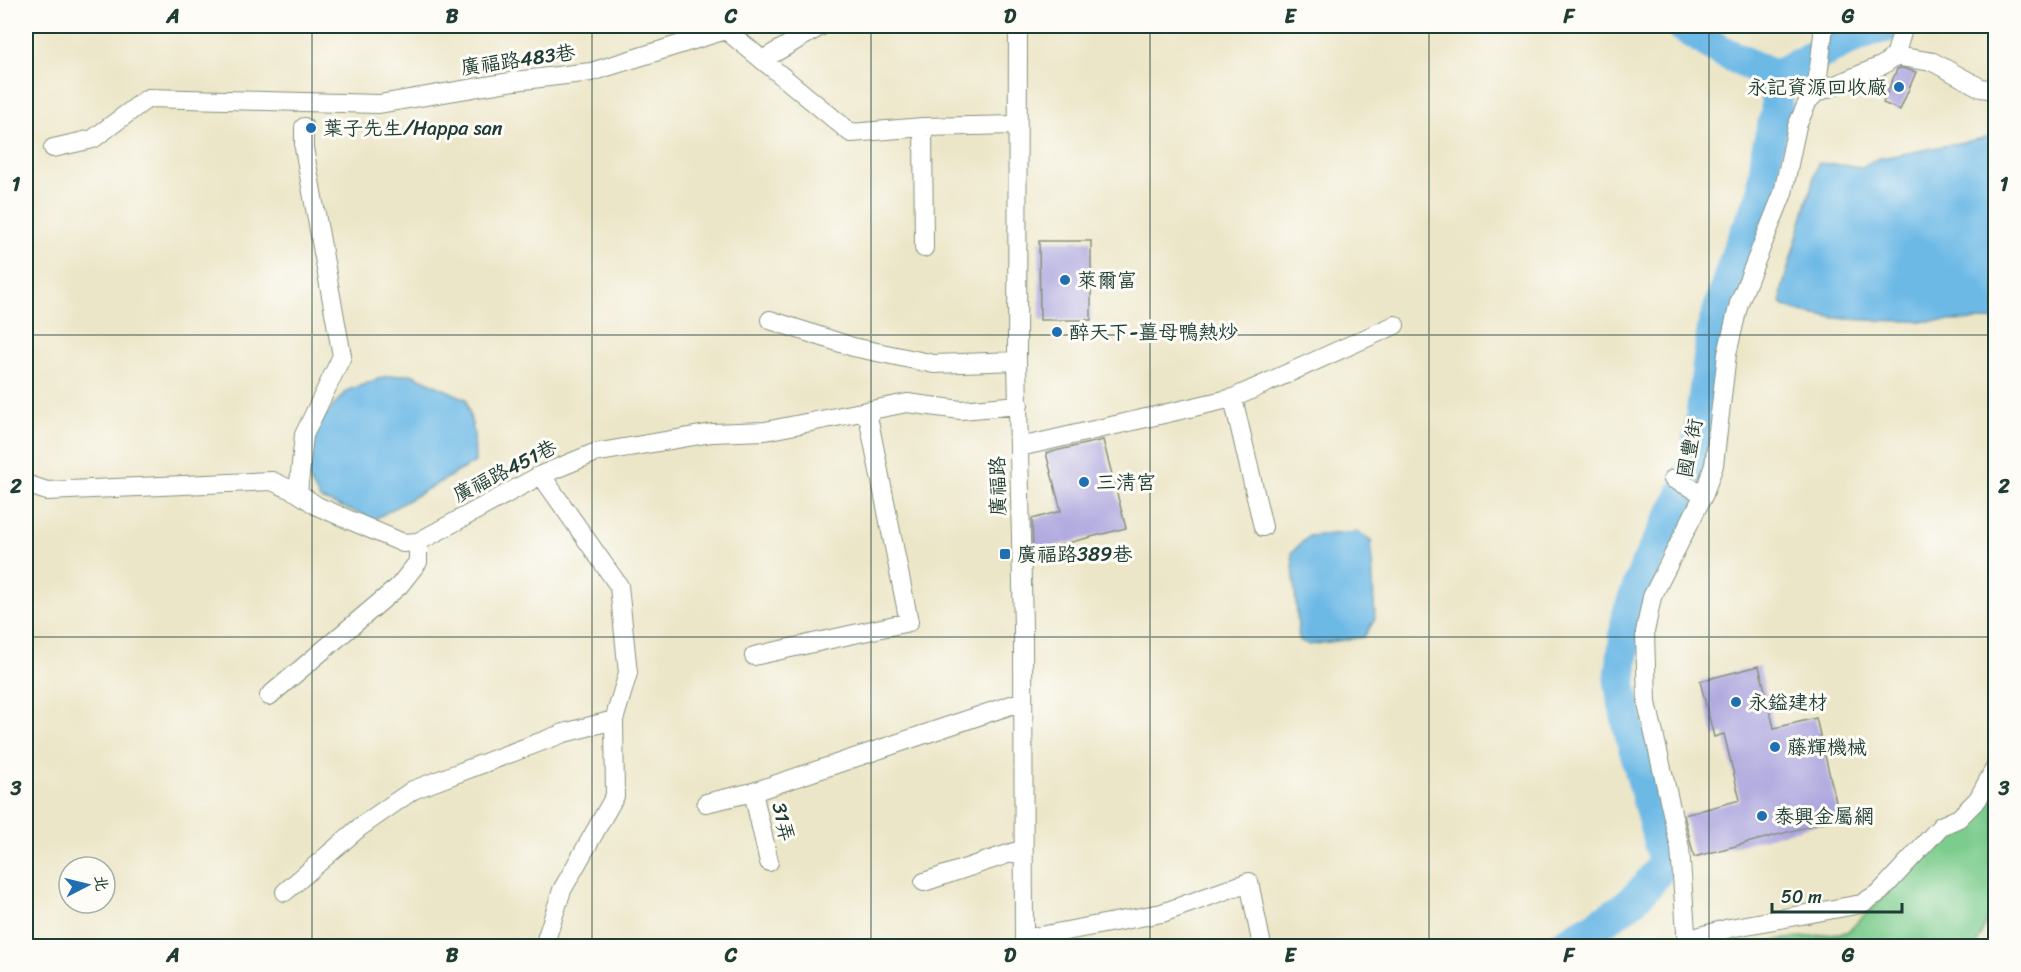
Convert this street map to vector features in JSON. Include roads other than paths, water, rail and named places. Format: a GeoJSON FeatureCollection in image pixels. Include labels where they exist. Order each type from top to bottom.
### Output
{"type":"FeatureCollection","features":[{"type":"Feature","properties":{"kind":"street"},"geometry":{"type":"LineString","coordinates":[[762,60],[821,26]]}},
{"type":"Feature","properties":{"kind":"street","name":"廣福路"},"geometry":{"type":"LineString","coordinates":[[1018,26],[1017,361],[1020,405],[1024,943]]}},
{"type":"Feature","properties":{"kind":"street"},"geometry":{"type":"LineString","coordinates":[[1824,26],[1816,89],[1883,65],[1898,51],[1905,26]]}},
{"type":"Feature","properties":{"kind":"street","name":"廣福路483巷"},"geometry":{"type":"LineString","coordinates":[[53,148],[93,139],[148,98],[379,104],[515,81],[591,72],[726,30],[851,133],[923,127],[1018,125]]}},
{"type":"Feature","properties":{"kind":"street"},"geometry":{"type":"LineString","coordinates":[[1898,51],[1933,62],[1981,88],[1995,90]]}},
{"type":"Feature","properties":{"kind":"street","name":"國豐街"},"geometry":{"type":"LineString","coordinates":[[1687,943],[1680,848],[1647,703],[1645,632],[1652,597],[1704,494],[1714,465],[1727,354],[1739,303],[1783,193],[1793,155],[1797,126],[1816,89]]}},
{"type":"Feature","properties":{"kind":"street"},"geometry":{"type":"LineString","coordinates":[[298,493],[304,435],[342,356],[304,148],[304,127]]}},
{"type":"Feature","properties":{"kind":"street"},"geometry":{"type":"LineString","coordinates":[[923,127],[924,248]]}},
{"type":"Feature","properties":{"kind":"street"},"geometry":{"type":"LineString","coordinates":[[770,320],[853,347],[934,364],[1017,361]]}},
{"type":"Feature","properties":{"kind":"street"},"geometry":{"type":"LineString","coordinates":[[1020,447],[1233,398],[1395,325]]}},
{"type":"Feature","properties":{"kind":"street"},"geometry":{"type":"LineString","coordinates":[[1233,398],[1263,527]]}},
{"type":"Feature","properties":{"kind":"street","name":"廣福路451巷"},"geometry":{"type":"LineString","coordinates":[[418,542],[541,475],[594,453],[712,433],[765,431],[907,403],[961,410],[1020,405]]}},
{"type":"Feature","properties":{"kind":"street"},"geometry":{"type":"LineString","coordinates":[[754,656],[909,622],[867,411]]}},
{"type":"Feature","properties":{"kind":"street"},"geometry":{"type":"LineString","coordinates":[[541,475],[619,586],[628,674],[614,720],[615,796],[562,890],[544,946]]}},
{"type":"Feature","properties":{"kind":"street"},"geometry":{"type":"LineString","coordinates":[[1673,479],[1704,494]]}},
{"type":"Feature","properties":{"kind":"street"},"geometry":{"type":"LineString","coordinates":[[26,484],[47,491],[272,482],[298,493],[317,506],[403,543],[418,542],[418,562],[399,586],[269,696]]}},
{"type":"Feature","properties":{"kind":"street"},"geometry":{"type":"LineString","coordinates":[[706,803],[753,792],[1023,701]]}},
{"type":"Feature","properties":{"kind":"street"},"geometry":{"type":"LineString","coordinates":[[285,892],[360,827],[413,790],[564,733],[614,720]]}},
{"type":"Feature","properties":{"kind":"street"},"geometry":{"type":"LineString","coordinates":[[1687,943],[1730,928],[1861,904],[1880,892],[1941,826],[1959,818],[1972,805],[1989,782],[1995,766]]}},
{"type":"Feature","properties":{"kind":"street","name":"31弄"},"geometry":{"type":"LineString","coordinates":[[753,792],[769,862]]}},
{"type":"Feature","properties":{"kind":"street"},"geometry":{"type":"LineString","coordinates":[[924,882],[1023,849]]}},
{"type":"Feature","properties":{"kind":"street"},"geometry":{"type":"LineString","coordinates":[[1024,943],[1162,913],[1249,882],[1262,946]]}},
{"type":"Feature","properties":{"kind":"water"},"geometry":{"type":"Polygon","coordinates":[[[1995,136],[1995,320],[1852,319],[1799,311],[1781,304],[1782,290],[1818,163],[1862,167],[1877,159],[1995,136]]]}},
{"type":"Feature","properties":{"kind":"water"},"geometry":{"type":"Polygon","coordinates":[[[411,374],[466,399],[474,433],[475,462],[375,519],[320,499],[305,472],[309,436],[346,391],[384,377],[411,374]]]}},
{"type":"Feature","properties":{"kind":"water"},"geometry":{"type":"Polygon","coordinates":[[[1359,532],[1371,541],[1375,619],[1364,637],[1309,645],[1299,640],[1292,552],[1309,536],[1359,532]]]}},
{"type":"Feature","properties":{"kind":"waterway"},"geometry":{"type":"LineString","coordinates":[[1682,26],[1721,51],[1774,76]]}},
{"type":"Feature","properties":{"kind":"waterway"},"geometry":{"type":"LineString","coordinates":[[1774,76],[1868,31],[1890,26]]}},
{"type":"Feature","properties":{"kind":"waterway"},"geometry":{"type":"LineString","coordinates":[[1561,946],[1619,911],[1644,889],[1664,861],[1627,720],[1620,683],[1627,617],[1647,563],[1682,497],[1696,456],[1713,328],[1738,250],[1762,196],[1767,150],[1777,110],[1774,76]]}},
{"type":"Feature","properties":{"kind":"place","name":"永記資源回收廠"},"geometry":{"type":"Point","coordinates":[1899,87]}},
{"type":"Feature","properties":{"kind":"place","name":"葉子先生/Happa san"},"geometry":{"type":"Point","coordinates":[311,128]}},
{"type":"Feature","properties":{"kind":"place","name":"萊爾富"},"geometry":{"type":"Point","coordinates":[1065,280]}},
{"type":"Feature","properties":{"kind":"place","name":"醉天下-薑母鴨熱炒"},"geometry":{"type":"Point","coordinates":[1057,332]}},
{"type":"Feature","properties":{"kind":"place","name":"三清宮"},"geometry":{"type":"Point","coordinates":[1084,482]}},
{"type":"Feature","properties":{"kind":"place","name":"廣福路389巷"},"geometry":{"type":"Point","coordinates":[1005,554]}},
{"type":"Feature","properties":{"kind":"place","name":"永鎰建材"},"geometry":{"type":"Point","coordinates":[1736,702]}},
{"type":"Feature","properties":{"kind":"place","name":"藤輝機械"},"geometry":{"type":"Point","coordinates":[1775,747]}},
{"type":"Feature","properties":{"kind":"place","name":"泰興金屬網"},"geometry":{"type":"Point","coordinates":[1762,816]}}]}
